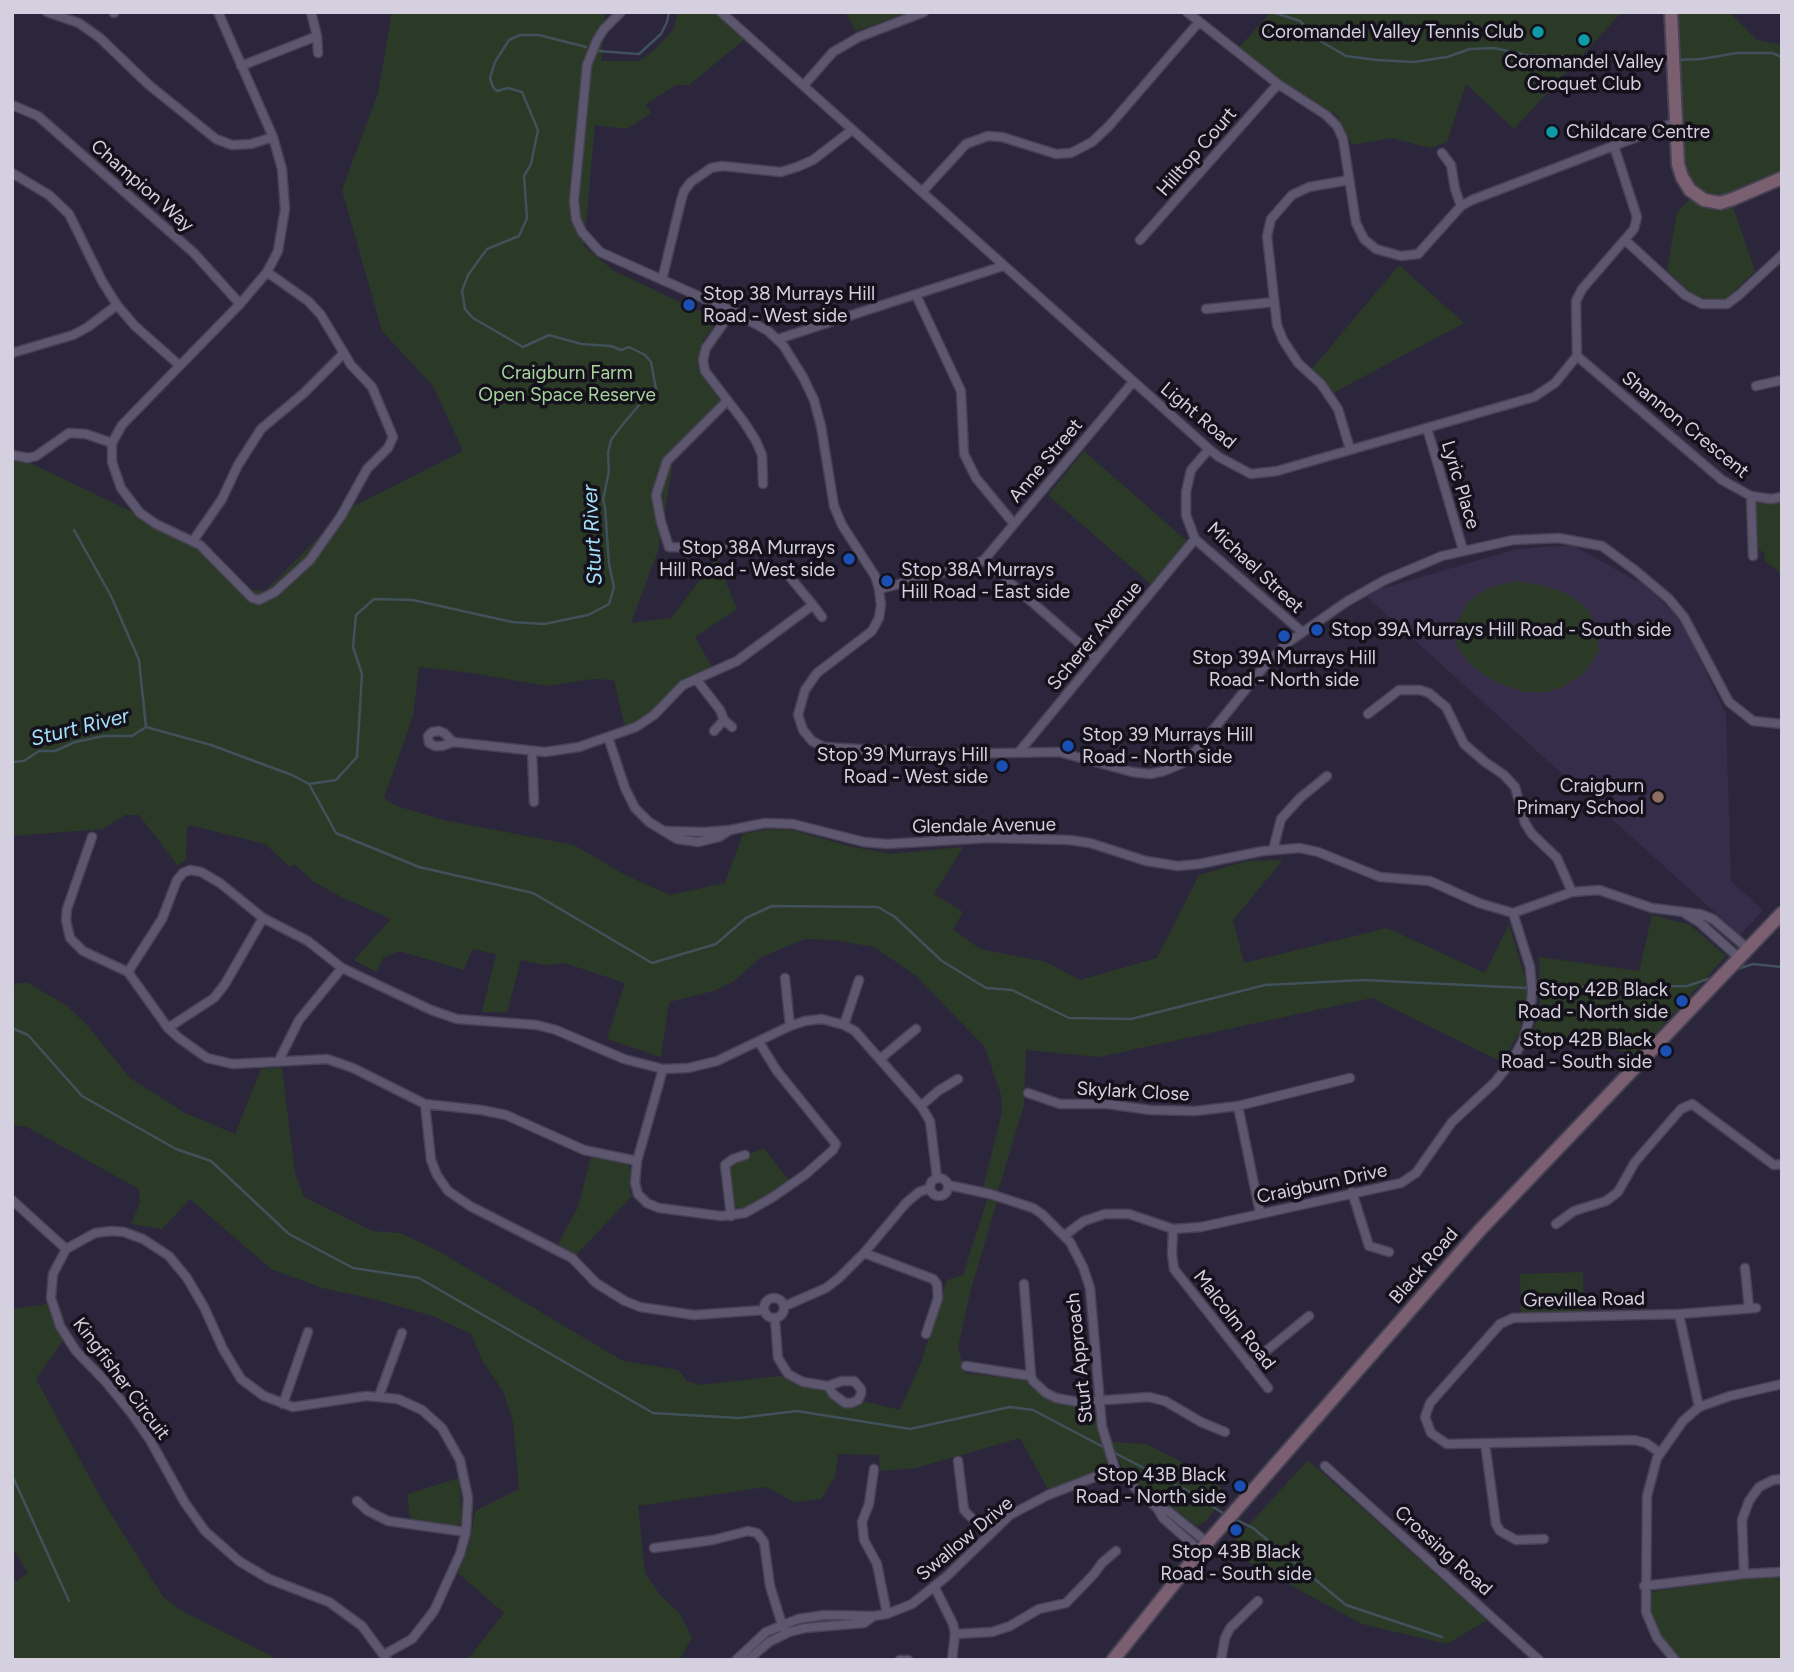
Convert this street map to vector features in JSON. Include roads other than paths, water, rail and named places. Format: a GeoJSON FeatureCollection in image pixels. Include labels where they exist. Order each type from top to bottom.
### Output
{"type":"FeatureCollection","features":[{"type":"Feature","properties":{"kind":"main road"},"geometry":{"type":"LineString","coordinates":[[1671,12],[1678,164],[1689,190],[1704,200],[1720,202],[1782,178]]}},
{"type":"Feature","properties":{"kind":"main road","name":"Black Road"},"geometry":{"type":"LineString","coordinates":[[1113,1660],[1204,1547],[1480,1230],[1782,913]]}},
{"type":"Feature","properties":{"kind":"street"},"geometry":{"type":"LineString","coordinates":[[47,12],[79,23],[100,38],[149,85],[216,139],[232,145],[251,144],[273,137]]}},
{"type":"Feature","properties":{"kind":"street"},"geometry":{"type":"LineString","coordinates":[[218,12],[273,137],[282,169],[285,209],[278,251],[267,272],[240,304],[122,425],[112,443],[112,462],[121,488],[131,503],[156,524],[200,545],[252,598],[259,600],[275,592],[294,576],[324,542],[359,481],[377,456],[388,448],[393,437],[372,387],[351,365],[331,328],[315,307],[267,272]]}},
{"type":"Feature","properties":{"kind":"street"},"geometry":{"type":"LineString","coordinates":[[311,12],[318,53]]}},
{"type":"Feature","properties":{"kind":"street"},"geometry":{"type":"LineString","coordinates":[[621,12],[604,29],[588,62],[574,201],[576,219],[588,242],[600,252],[732,311],[768,331],[778,340],[803,377],[814,400],[834,506],[842,525],[875,576],[879,589],[881,606],[879,618],[872,631],[817,673],[805,690],[798,715],[803,730],[812,741],[824,747],[945,754],[1059,752],[1132,772],[1150,774],[1164,771],[1181,764],[1196,751],[1263,668],[1301,632],[1385,580],[1430,560],[1463,550],[1513,540],[1559,538],[1602,546],[1660,592],[1684,617],[1729,702],[1753,721],[1782,724]]}},
{"type":"Feature","properties":{"kind":"street","name":"Light Road"},"geometry":{"type":"LineString","coordinates":[[721,12],[1209,449],[1251,474],[1277,471],[1534,397],[1555,383],[1577,356]]}},
{"type":"Feature","properties":{"kind":"street"},"geometry":{"type":"LineString","coordinates":[[804,85],[833,52],[859,37],[924,12]]}},
{"type":"Feature","properties":{"kind":"street"},"geometry":{"type":"LineString","coordinates":[[1187,12],[1278,84],[1326,115],[1337,126],[1343,139],[1356,223],[1364,239],[1376,249],[1401,257],[1418,254],[1461,206],[1472,200],[1676,122]]}},
{"type":"Feature","properties":{"kind":"street"},"geometry":{"type":"LineString","coordinates":[[922,192],[965,144],[988,136],[1002,137],[1055,153],[1071,153],[1092,142],[1199,22]]}},
{"type":"Feature","properties":{"kind":"street"},"geometry":{"type":"LineString","coordinates":[[242,65],[317,36]]}},
{"type":"Feature","properties":{"kind":"street","name":"Hilltop Court"},"geometry":{"type":"LineString","coordinates":[[1140,240],[1278,84]]}},
{"type":"Feature","properties":{"kind":"street","name":"Champion Way"},"geometry":{"type":"LineString","coordinates":[[12,106],[38,116],[194,253],[240,304]]}},
{"type":"Feature","properties":{"kind":"street"},"geometry":{"type":"LineString","coordinates":[[662,280],[681,201],[691,182],[711,168],[723,166],[780,172],[797,167],[813,160],[852,130]]}},
{"type":"Feature","properties":{"kind":"street"},"geometry":{"type":"LineString","coordinates":[[1577,356],[1576,301],[1582,289],[1634,229],[1637,217],[1614,146]]}},
{"type":"Feature","properties":{"kind":"street"},"geometry":{"type":"LineString","coordinates":[[1442,153],[1451,165],[1461,206]]}},
{"type":"Feature","properties":{"kind":"street"},"geometry":{"type":"LineString","coordinates":[[12,173],[49,195],[69,214],[117,305],[135,326],[179,365]]}},
{"type":"Feature","properties":{"kind":"street"},"geometry":{"type":"LineString","coordinates":[[1349,180],[1300,190],[1292,195],[1271,219],[1267,236],[1277,325],[1298,363],[1321,384],[1338,410],[1350,449]]}},
{"type":"Feature","properties":{"kind":"street"},"geometry":{"type":"LineString","coordinates":[[1625,240],[1685,295],[1702,304],[1727,304],[1782,255]]}},
{"type":"Feature","properties":{"kind":"street"},"geometry":{"type":"LineString","coordinates":[[778,340],[1003,266]]}},
{"type":"Feature","properties":{"kind":"street"},"geometry":{"type":"LineString","coordinates":[[916,295],[961,391],[964,454],[976,478],[1014,524]]}},
{"type":"Feature","properties":{"kind":"street"},"geometry":{"type":"LineString","coordinates":[[1206,309],[1274,302]]}},
{"type":"Feature","properties":{"kind":"street"},"geometry":{"type":"LineString","coordinates":[[12,354],[73,335],[117,305]]}},
{"type":"Feature","properties":{"kind":"street"},"geometry":{"type":"LineString","coordinates":[[732,311],[711,338],[703,360],[705,371],[756,441],[762,455],[764,484]]}},
{"type":"Feature","properties":{"kind":"street"},"geometry":{"type":"LineString","coordinates":[[193,541],[222,499],[238,465],[261,429],[304,393],[344,353]]}},
{"type":"Feature","properties":{"kind":"street","name":"Shannon Crescent"},"geometry":{"type":"LineString","coordinates":[[1577,356],[1722,480],[1751,496],[1771,499],[1782,497]]}},
{"type":"Feature","properties":{"kind":"street"},"geometry":{"type":"LineString","coordinates":[[1756,386],[1782,380]]}},
{"type":"Feature","properties":{"kind":"street","name":"Anne Street"},"geometry":{"type":"LineString","coordinates":[[984,560],[1133,382]]}},
{"type":"Feature","properties":{"kind":"street"},"geometry":{"type":"LineString","coordinates":[[727,401],[667,461],[656,495],[661,522],[670,547],[727,549]]}},
{"type":"Feature","properties":{"kind":"street","name":"Lyric Place"},"geometry":{"type":"LineString","coordinates":[[1426,428],[1463,550]]}},
{"type":"Feature","properties":{"kind":"street"},"geometry":{"type":"LineString","coordinates":[[12,454],[28,458],[36,456],[69,433],[86,434],[112,443]]}},
{"type":"Feature","properties":{"kind":"street","name":"Michael Street"},"geometry":{"type":"LineString","coordinates":[[1209,449],[1191,471],[1185,492],[1186,514],[1195,539],[1301,632]]}},
{"type":"Feature","properties":{"kind":"street"},"geometry":{"type":"LineString","coordinates":[[1751,496],[1753,556]]}},
{"type":"Feature","properties":{"kind":"street","name":"Scherer Avenue"},"geometry":{"type":"LineString","coordinates":[[1019,752],[1195,539]]}},
{"type":"Feature","properties":{"kind":"street"},"geometry":{"type":"LineString","coordinates":[[879,589],[974,565],[984,560],[1096,658]]}},
{"type":"Feature","properties":{"kind":"street"},"geometry":{"type":"LineString","coordinates":[[789,576],[822,617]]}},
{"type":"Feature","properties":{"kind":"street"},"geometry":{"type":"LineString","coordinates":[[453,742],[532,751],[562,751],[608,737],[647,721],[680,688],[737,661],[813,605]]}},
{"type":"Feature","properties":{"kind":"street"},"geometry":{"type":"LineString","coordinates":[[696,679],[720,710],[724,720],[732,727]]}},
{"type":"Feature","properties":{"kind":"street"},"geometry":{"type":"LineString","coordinates":[[1368,714],[1399,690],[1410,689],[1429,693],[1446,707],[1464,744],[1515,787],[1525,823],[1557,858],[1572,892]]}},
{"type":"Feature","properties":{"kind":"street"},"geometry":{"type":"LineString","coordinates":[[714,731],[724,720]]}},
{"type":"Feature","properties":{"kind":"street","name":"Glendale Avenue"},"geometry":{"type":"LineString","coordinates":[[608,737],[625,788],[635,808],[649,822],[666,831],[730,830],[765,823],[793,824],[864,842],[887,844],[989,838],[1069,840],[1146,861],[1178,866],[1300,848],[1318,852],[1380,877],[1430,881],[1479,903],[1513,913]]}},
{"type":"Feature","properties":{"kind":"street"},"geometry":{"type":"LineString","coordinates":[[532,751],[534,802]]}},
{"type":"Feature","properties":{"kind":"street"},"geometry":{"type":"LineString","coordinates":[[1273,850],[1281,819],[1300,798],[1327,776]]}},
{"type":"Feature","properties":{"kind":"street"},"geometry":{"type":"LineString","coordinates":[[92,837],[67,909],[67,930],[74,944],[128,972],[168,1028],[207,1058],[233,1065],[327,1059],[353,1068],[425,1104],[506,1115],[584,1150],[637,1161]]}},
{"type":"Feature","properties":{"kind":"street"},"geometry":{"type":"LineString","coordinates":[[128,972],[162,919],[177,880],[190,870],[220,883],[263,918],[307,941],[342,968],[431,1010],[457,1019],[537,1025],[556,1030],[624,1059],[663,1069],[688,1068],[717,1061],[790,1026],[822,1019],[855,1031],[921,1106],[930,1121],[937,1178]]}},
{"type":"Feature","properties":{"kind":"street"},"geometry":{"type":"LineString","coordinates":[[1513,913],[1572,892],[1598,890],[1652,908],[1680,911],[1742,952]]}},
{"type":"Feature","properties":{"kind":"street","name":"Craigburn Drive"},"geometry":{"type":"LineString","coordinates":[[1065,1235],[1084,1221],[1105,1214],[1129,1214],[1173,1230],[1201,1227],[1401,1183],[1416,1173],[1452,1122],[1495,1082],[1512,1061],[1523,1040],[1530,1017],[1532,990],[1530,967],[1513,913]]}},
{"type":"Feature","properties":{"kind":"street"},"geometry":{"type":"LineString","coordinates":[[168,1028],[214,998],[263,918]]}},
{"type":"Feature","properties":{"kind":"street"},"geometry":{"type":"LineString","coordinates":[[278,1062],[299,1020],[342,968]]}},
{"type":"Feature","properties":{"kind":"street"},"geometry":{"type":"LineString","coordinates":[[785,978],[790,1026]]}},
{"type":"Feature","properties":{"kind":"street"},"geometry":{"type":"LineString","coordinates":[[844,1025],[859,980]]}},
{"type":"Feature","properties":{"kind":"street"},"geometry":{"type":"LineString","coordinates":[[880,1059],[916,1029]]}},
{"type":"Feature","properties":{"kind":"street"},"geometry":{"type":"LineString","coordinates":[[663,1069],[637,1161],[635,1183],[638,1194],[647,1203],[659,1208],[720,1216],[745,1213],[806,1174],[836,1144],[777,1071],[760,1042]]}},
{"type":"Feature","properties":{"kind":"street","name":"Skylark Close"},"geometry":{"type":"LineString","coordinates":[[1028,1093],[1060,1104],[1107,1104],[1150,1110],[1195,1111],[1238,1106],[1350,1078]]}},
{"type":"Feature","properties":{"kind":"street"},"geometry":{"type":"LineString","coordinates":[[921,1106],[958,1079]]}},
{"type":"Feature","properties":{"kind":"street"},"geometry":{"type":"LineString","coordinates":[[425,1104],[431,1160],[448,1191],[470,1206],[572,1258],[596,1283],[625,1301],[640,1307],[694,1315],[764,1310]]}},
{"type":"Feature","properties":{"kind":"street"},"geometry":{"type":"LineString","coordinates":[[1556,1224],[1574,1211],[1606,1201],[1618,1192],[1635,1162],[1681,1108],[1692,1104],[1774,1165],[1782,1164]]}},
{"type":"Feature","properties":{"kind":"street"},"geometry":{"type":"LineString","coordinates":[[1238,1106],[1260,1213]]}},
{"type":"Feature","properties":{"kind":"street"},"geometry":{"type":"LineString","coordinates":[[731,1216],[725,1165],[745,1155]]}},
{"type":"Feature","properties":{"kind":"street"},"geometry":{"type":"LineString","coordinates":[[937,1178],[945,1180],[948,1185],[946,1193],[940,1196],[932,1194],[930,1188],[937,1178]]}},
{"type":"Feature","properties":{"kind":"street","name":"Sturt Approach"},"geometry":{"type":"LineString","coordinates":[[948,1185],[990,1194],[1033,1208],[1065,1235],[1083,1267],[1090,1288],[1104,1435],[1115,1469],[1157,1508],[1163,1518],[1204,1547]]}},
{"type":"Feature","properties":{"kind":"street"},"geometry":{"type":"LineString","coordinates":[[785,1306],[779,1298],[772,1298],[765,1304],[764,1310],[769,1318],[775,1319],[782,1316],[785,1306],[826,1288],[864,1253],[905,1203],[919,1192],[930,1188]]}},
{"type":"Feature","properties":{"kind":"street"},"geometry":{"type":"LineString","coordinates":[[1352,1192],[1370,1246],[1389,1252]]}},
{"type":"Feature","properties":{"kind":"street"},"geometry":{"type":"LineString","coordinates":[[12,1200],[66,1249]]}},
{"type":"Feature","properties":{"kind":"street","name":"Malcolm Road"},"geometry":{"type":"LineString","coordinates":[[1173,1230],[1174,1269],[1268,1388]]}},
{"type":"Feature","properties":{"kind":"street","name":"Kingfisher Circuit"},"geometry":{"type":"LineString","coordinates":[[111,1231],[124,1232],[143,1239],[169,1256],[204,1307],[222,1349],[241,1379],[264,1396],[283,1404],[293,1407],[379,1396],[398,1399],[422,1410],[442,1428],[460,1460],[468,1498],[466,1532],[460,1553],[435,1611],[412,1639],[386,1657],[362,1626],[329,1602],[259,1573],[228,1553],[205,1531],[185,1503],[150,1440],[132,1414],[76,1351],[60,1326],[51,1298],[53,1274],[66,1249],[95,1233],[111,1231]]}},
{"type":"Feature","properties":{"kind":"street"},"geometry":{"type":"LineString","coordinates":[[864,1253],[933,1279],[937,1283],[938,1298],[926,1334]]}},
{"type":"Feature","properties":{"kind":"street","name":"Grevillea Road"},"geometry":{"type":"LineString","coordinates":[[1660,1452],[1646,1443],[1634,1440],[1447,1444],[1431,1433],[1425,1417],[1430,1403],[1500,1324],[1513,1318],[1679,1314],[1753,1308],[1745,1268]]}},
{"type":"Feature","properties":{"kind":"street"},"geometry":{"type":"LineString","coordinates":[[1024,1284],[1031,1376],[1038,1386],[1056,1398],[1078,1402],[1149,1397],[1165,1401],[1201,1422],[1225,1432]]}},
{"type":"Feature","properties":{"kind":"street"},"geometry":{"type":"LineString","coordinates":[[1679,1314],[1699,1407]]}},
{"type":"Feature","properties":{"kind":"street"},"geometry":{"type":"LineString","coordinates":[[1249,1365],[1309,1316]]}},
{"type":"Feature","properties":{"kind":"street"},"geometry":{"type":"LineString","coordinates":[[775,1319],[778,1358],[782,1367],[788,1374],[803,1382],[828,1386]]}},
{"type":"Feature","properties":{"kind":"street"},"geometry":{"type":"LineString","coordinates":[[283,1404],[307,1332]]}},
{"type":"Feature","properties":{"kind":"street"},"geometry":{"type":"LineString","coordinates":[[379,1396],[402,1333]]}},
{"type":"Feature","properties":{"kind":"street"},"geometry":{"type":"LineString","coordinates":[[966,1366],[1031,1376]]}},
{"type":"Feature","properties":{"kind":"street"},"geometry":{"type":"LineString","coordinates":[[1675,1660],[1650,1625],[1644,1586],[1647,1496],[1660,1452],[1684,1421],[1699,1407],[1730,1396],[1782,1384]]}},
{"type":"Feature","properties":{"kind":"street"},"geometry":{"type":"LineString","coordinates":[[1485,1443],[1496,1524],[1509,1538],[1544,1539]]}},
{"type":"Feature","properties":{"kind":"street"},"geometry":{"type":"LineString","coordinates":[[958,1461],[964,1510],[988,1535]]}},
{"type":"Feature","properties":{"kind":"street","name":"Crossing Road"},"geometry":{"type":"LineString","coordinates":[[1325,1466],[1539,1660]]}},
{"type":"Feature","properties":{"kind":"street"},"geometry":{"type":"LineString","coordinates":[[874,1469],[869,1504],[862,1522],[864,1540],[877,1564],[887,1614]]}},
{"type":"Feature","properties":{"kind":"street","name":"Swallow Drive"},"geometry":{"type":"LineString","coordinates":[[736,1660],[754,1641],[781,1625],[798,1619],[824,1615],[874,1616],[912,1604],[1010,1515],[1048,1495],[1115,1469]]}},
{"type":"Feature","properties":{"kind":"street"},"geometry":{"type":"LineString","coordinates":[[1744,1573],[1742,1520],[1749,1501],[1759,1487],[1782,1479]]}},
{"type":"Feature","properties":{"kind":"street"},"geometry":{"type":"LineString","coordinates":[[357,1501],[368,1511],[388,1521],[466,1532]]}},
{"type":"Feature","properties":{"kind":"street"},"geometry":{"type":"LineString","coordinates":[[654,1548],[713,1540],[748,1531],[758,1533],[764,1542],[769,1586],[785,1634]]}},
{"type":"Feature","properties":{"kind":"street"},"geometry":{"type":"LineString","coordinates":[[955,1634],[992,1632],[1010,1626],[1039,1609],[1066,1603],[1116,1551]]}},
{"type":"Feature","properties":{"kind":"street"},"geometry":{"type":"LineString","coordinates":[[1644,1586],[1744,1573],[1782,1572]]}},
{"type":"Feature","properties":{"kind":"street"},"geometry":{"type":"LineString","coordinates":[[934,1586],[945,1604],[955,1634],[952,1660]]}},
{"type":"Feature","properties":{"kind":"street"},"geometry":{"type":"LineString","coordinates":[[1221,1660],[1225,1638],[1230,1628],[1258,1601]]}},
{"type":"Feature","properties":{"kind":"street","name":"Swallow Drive"},"geometry":{"type":"LineString","coordinates":[[747,1660],[769,1642],[785,1634],[805,1628],[864,1623],[874,1616]]}},
{"type":"Feature","properties":{"kind":"street"},"geometry":{"type":"LineString","coordinates":[[900,1660],[908,1660]]}},
{"type":"Feature","properties":{"kind":"waterway","name":"Sturt River"},"geometry":{"type":"LineString","coordinates":[[598,51],[639,54],[661,34],[669,12]]}},
{"type":"Feature","properties":{"kind":"waterway"},"geometry":{"type":"LineString","coordinates":[[1272,12],[1300,21],[1322,42],[1346,56],[1377,60],[1414,62],[1447,57],[1470,49],[1494,48],[1526,55],[1668,60]]}},
{"type":"Feature","properties":{"kind":"waterway","name":"Sturt River"},"geometry":{"type":"LineString","coordinates":[[12,762],[24,761],[39,751],[55,751],[75,742],[104,736],[132,736],[146,727],[211,745],[309,784],[336,780],[357,757],[362,674],[353,647],[356,615],[374,599],[413,600],[512,622],[544,624],[588,615],[609,604],[614,587],[603,500],[609,471],[608,453],[611,440],[619,429],[650,392],[656,389],[651,362],[645,355],[629,347],[621,350],[611,346],[581,344],[549,335],[523,347],[473,318],[465,309],[462,291],[468,275],[487,249],[519,236],[527,218],[524,176],[531,164],[538,130],[522,92],[508,88],[497,91],[493,87],[490,78],[495,62],[509,40],[520,35],[539,35],[586,47]]}},
{"type":"Feature","properties":{"kind":"waterway"},"geometry":{"type":"LineString","coordinates":[[1678,60],[1737,53],[1772,53],[1782,57]]}},
{"type":"Feature","properties":{"kind":"waterway"},"geometry":{"type":"LineString","coordinates":[[74,530],[111,596],[139,660],[146,727]]}},
{"type":"Feature","properties":{"kind":"waterway"},"geometry":{"type":"LineString","coordinates":[[309,784],[336,833],[419,867],[533,893],[652,963],[716,944],[746,918],[772,906],[878,907],[895,917],[942,961],[986,988],[1012,990],[1069,1018],[1131,1019],[1265,985],[1364,980],[1526,988]]}},
{"type":"Feature","properties":{"kind":"waterway"},"geometry":{"type":"LineString","coordinates":[[1734,970],[1753,964],[1782,967]]}},
{"type":"Feature","properties":{"kind":"waterway"},"geometry":{"type":"LineString","coordinates":[[1539,988],[1687,986],[1714,977]]}},
{"type":"Feature","properties":{"kind":"waterway"},"geometry":{"type":"LineString","coordinates":[[12,1028],[28,1035],[82,1096],[176,1149],[211,1161],[289,1234],[353,1268],[419,1278],[653,1413],[739,1418],[797,1411],[910,1429],[1010,1407],[1033,1410],[1107,1449]]}},
{"type":"Feature","properties":{"kind":"waterway"},"geometry":{"type":"LineString","coordinates":[[1113,1452],[1186,1490],[1226,1515]]}},
{"type":"Feature","properties":{"kind":"waterway"},"geometry":{"type":"LineString","coordinates":[[12,1475],[69,1601]]}},
{"type":"Feature","properties":{"kind":"waterway"},"geometry":{"type":"LineString","coordinates":[[1235,1519],[1253,1528],[1346,1605],[1442,1637]]}},
{"type":"Feature","properties":{"kind":"place","name":"Coromandel Valley Tennis Club"},"geometry":{"type":"Point","coordinates":[1538,32]}},
{"type":"Feature","properties":{"kind":"place","name":"Coromandel Valley Croquet Club"},"geometry":{"type":"Point","coordinates":[1584,40]}},
{"type":"Feature","properties":{"kind":"place","name":"Childcare Centre"},"geometry":{"type":"Point","coordinates":[1552,132]}},
{"type":"Feature","properties":{"kind":"place","name":"Stop 38 Murrays Hill Road - West side"},"geometry":{"type":"Point","coordinates":[689,305]}},
{"type":"Feature","properties":{"kind":"place","name":"Stop 38A Murrays Hill Road - West side"},"geometry":{"type":"Point","coordinates":[849,559]}},
{"type":"Feature","properties":{"kind":"place","name":"Stop 38A Murrays Hill Road - East side"},"geometry":{"type":"Point","coordinates":[887,581]}},
{"type":"Feature","properties":{"kind":"place","name":"Stop 39A Murrays Hill Road - South side"},"geometry":{"type":"Point","coordinates":[1317,630]}},
{"type":"Feature","properties":{"kind":"place","name":"Stop 39A Murrays Hill Road - North side"},"geometry":{"type":"Point","coordinates":[1284,636]}},
{"type":"Feature","properties":{"kind":"place","name":"Stop 39 Murrays Hill Road - North side"},"geometry":{"type":"Point","coordinates":[1068,746]}},
{"type":"Feature","properties":{"kind":"place","name":"Stop 39 Murrays Hill Road - West side"},"geometry":{"type":"Point","coordinates":[1002,766]}},
{"type":"Feature","properties":{"kind":"place","name":"Craigburn Primary School"},"geometry":{"type":"Point","coordinates":[1658,797]}},
{"type":"Feature","properties":{"kind":"place","name":"Stop 42B Black Road - North side"},"geometry":{"type":"Point","coordinates":[1682,1001]}},
{"type":"Feature","properties":{"kind":"place","name":"Stop 42B Black Road - South side"},"geometry":{"type":"Point","coordinates":[1666,1051]}},
{"type":"Feature","properties":{"kind":"place","name":"Stop 43B Black Road - North side"},"geometry":{"type":"Point","coordinates":[1240,1486]}},
{"type":"Feature","properties":{"kind":"place","name":"Stop 43B Black Road - South side"},"geometry":{"type":"Point","coordinates":[1236,1530]}},
{"type":"Feature","properties":{"kind":"park label","name":"Craigburn Farm Open Space Reserve"},"geometry":{"type":"Point","coordinates":[567,384]}}]}
